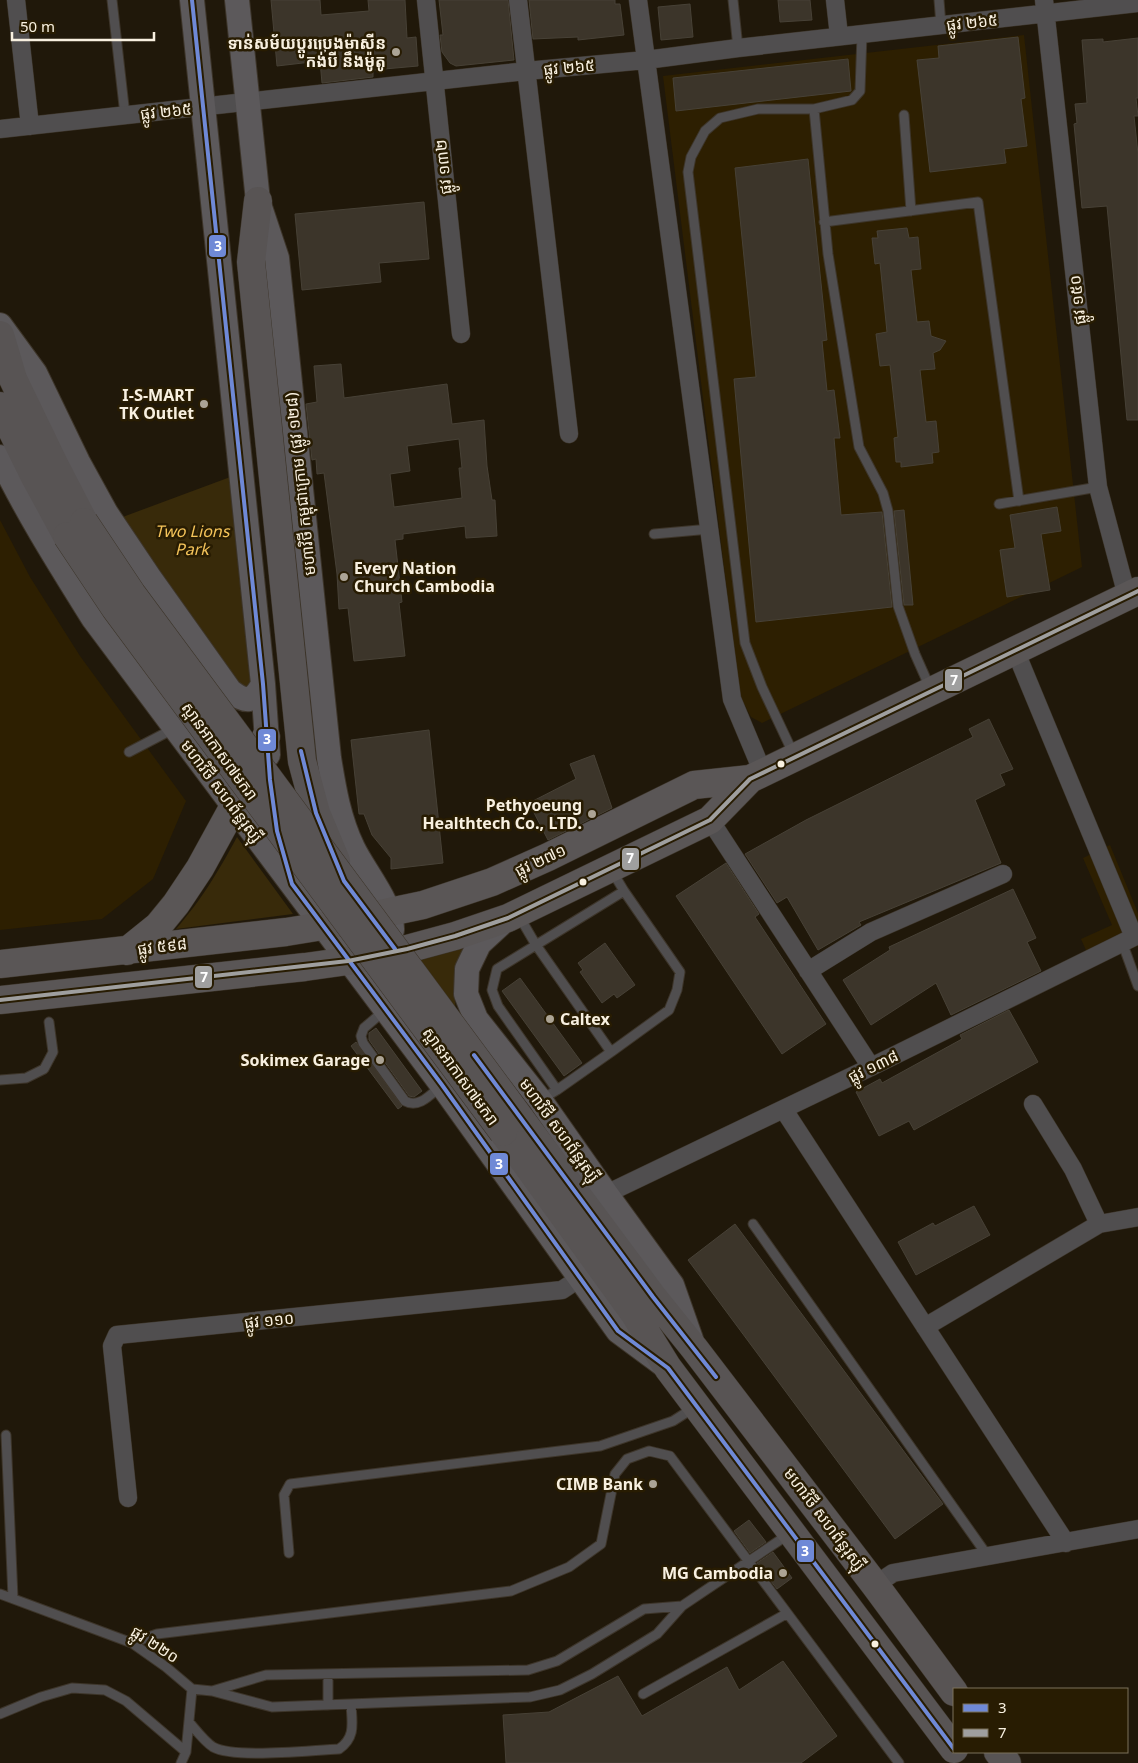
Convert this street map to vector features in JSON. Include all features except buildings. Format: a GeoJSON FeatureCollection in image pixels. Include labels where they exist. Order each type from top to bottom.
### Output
{"type":"FeatureCollection","features":[{"type":"Feature","properties":{"kind":"highway"},"geometry":{"type":"LineString","coordinates":[[258,201],[251,262],[302,761],[316,813],[344,881]]}},
{"type":"Feature","properties":{"kind":"highway"},"geometry":{"type":"LineString","coordinates":[[0,336],[14,379],[55,466],[76,529]]}},
{"type":"Feature","properties":{"kind":"highway"},"geometry":{"type":"LineString","coordinates":[[0,406],[34,475],[76,529]]}},
{"type":"Feature","properties":{"kind":"highway","name":"ស្ពានអាកាស៧មករា"},"geometry":{"type":"LineString","coordinates":[[76,529],[132,594],[344,881],[530,1110]]}},
{"type":"Feature","properties":{"kind":"highway","name":"ស្ពានអាកាស៧មករា"},"geometry":{"type":"LineString","coordinates":[[76,529],[120,615],[530,1110]]}},
{"type":"Feature","properties":{"kind":"highway","name":"មហាវិថី សហព័ន្ធរុស្ស៊ី"},"geometry":{"type":"LineString","coordinates":[[530,1110],[653,1296],[875,1585],[953,1691]]}},
{"type":"Feature","properties":{"kind":"highway","name":"មហាវិថី សហព័ន្ធរុស្ស៊ី"},"geometry":{"type":"LineString","coordinates":[[530,1110],[634,1313],[668,1368],[953,1747]]}},
{"type":"Feature","properties":{"kind":"highway","name":"មហាវិថី សហព័ន្ធរុស្ស៊ី"},"geometry":{"type":"LineString","coordinates":[[957,1753],[965,1763]]}},
{"type":"Feature","properties":{"kind":"highway"},"geometry":{"type":"LineString","coordinates":[[999,1753],[1007,1763]]}},
{"type":"Feature","properties":{"kind":"main road"},"geometry":{"type":"LineString","coordinates":[[192,0],[263,684],[270,780],[277,831],[292,884]]}},
{"type":"Feature","properties":{"kind":"main road","name":"មហាវិថី កម្ពុជាក្រោម (ផ្លូវ ១២៨)"},"geometry":{"type":"LineString","coordinates":[[237,0],[258,201],[277,258],[329,758],[337,803],[352,847],[390,913],[392,922],[391,936],[379,955]]}},
{"type":"Feature","properties":{"kind":"main road"},"geometry":{"type":"LineString","coordinates":[[0,325],[35,373],[78,462],[106,513],[149,578],[230,690],[241,698],[249,699],[258,695],[263,684]]}},
{"type":"Feature","properties":{"kind":"main road","name":"មហាវិថី សហព័ន្ធរុស្ស៊ី"},"geometry":{"type":"LineString","coordinates":[[0,457],[15,488],[50,549],[94,618],[442,1085],[618,1331],[668,1368]]}},
{"type":"Feature","properties":{"kind":"main road","name":"ផ្លូវ ២៧១"},"geometry":{"type":"LineString","coordinates":[[323,926],[439,901],[492,882],[548,857],[694,785],[756,776],[1133,593]]}},
{"type":"Feature","properties":{"kind":"main road"},"geometry":{"type":"LineString","coordinates":[[172,724],[202,726],[216,719],[227,706],[230,690]]}},
{"type":"Feature","properties":{"kind":"main road"},"geometry":{"type":"LineString","coordinates":[[127,950],[158,926],[176,904],[200,868],[234,806],[266,738]]}},
{"type":"Feature","properties":{"kind":"main road","name":"ផ្លូវ ២៧១"},"geometry":{"type":"LineString","coordinates":[[348,961],[432,943],[617,880],[710,820],[756,776]]}},
{"type":"Feature","properties":{"kind":"main road","name":"មហាវិថី សហព័ន្ធរុស្ស៊ី"},"geometry":{"type":"LineString","coordinates":[[512,915],[479,944],[467,968],[466,994],[476,1019],[530,1110],[606,1194],[672,1285],[694,1348]]}},
{"type":"Feature","properties":{"kind":"main road","name":"ផ្លូវ ៥៩៨"},"geometry":{"type":"LineString","coordinates":[[0,964],[323,926]]}},
{"type":"Feature","properties":{"kind":"main road"},"geometry":{"type":"LineString","coordinates":[[0,1000],[348,961]]}},
{"type":"Feature","properties":{"kind":"street"},"geometry":{"type":"LineString","coordinates":[[16,0],[30,126]]}},
{"type":"Feature","properties":{"kind":"street","name":"ផ្លូវ ១៣២"},"geometry":{"type":"LineString","coordinates":[[426,0],[461,334]]}},
{"type":"Feature","properties":{"kind":"street"},"geometry":{"type":"LineString","coordinates":[[518,0],[569,434]]}},
{"type":"Feature","properties":{"kind":"street"},"geometry":{"type":"LineString","coordinates":[[638,0],[732,699],[756,776]]}},
{"type":"Feature","properties":{"kind":"street"},"geometry":{"type":"LineString","coordinates":[[835,0],[839,36]]}},
{"type":"Feature","properties":{"kind":"street","name":"ផ្លូវ ២៦៥"},"geometry":{"type":"LineString","coordinates":[[0,129],[526,71],[646,60],[941,25],[1045,7],[1138,4]]}},
{"type":"Feature","properties":{"kind":"street","name":"ផ្លូវ ១៥០"},"geometry":{"type":"LineString","coordinates":[[1045,7],[1098,487],[1133,593]]}},
{"type":"Feature","properties":{"kind":"street"},"geometry":{"type":"LineString","coordinates":[[1015,650],[1131,938]]}},
{"type":"Feature","properties":{"kind":"street"},"geometry":{"type":"LineString","coordinates":[[710,820],[871,1067]]}},
{"type":"Feature","properties":{"kind":"street"},"geometry":{"type":"LineString","coordinates":[[808,971],[872,932],[1003,874]]}},
{"type":"Feature","properties":{"kind":"street","name":"ផ្លូវ ១៣៨"},"geometry":{"type":"LineString","coordinates":[[606,1194],[784,1110],[1131,938]]}},
{"type":"Feature","properties":{"kind":"street"},"geometry":{"type":"LineString","coordinates":[[1033,1104],[1073,1169],[1099,1224]]}},
{"type":"Feature","properties":{"kind":"street"},"geometry":{"type":"LineString","coordinates":[[784,1110],[1066,1542]]}},
{"type":"Feature","properties":{"kind":"street"},"geometry":{"type":"LineString","coordinates":[[925,1327],[1099,1224],[1138,1217]]}},
{"type":"Feature","properties":{"kind":"street","name":"ផ្លូវ ១១០"},"geometry":{"type":"LineString","coordinates":[[128,1498],[112,1346],[117,1335],[562,1290],[580,1278]]}},
{"type":"Feature","properties":{"kind":"street"},"geometry":{"type":"LineString","coordinates":[[875,1585],[893,1573],[1138,1529]]}},
{"type":"Feature","properties":{"kind":"lane"},"geometry":{"type":"LineString","coordinates":[[112,0],[125,115]]}},
{"type":"Feature","properties":{"kind":"lane"},"geometry":{"type":"LineString","coordinates":[[733,0],[738,48]]}},
{"type":"Feature","properties":{"kind":"lane"},"geometry":{"type":"LineString","coordinates":[[939,0],[941,25]]}},
{"type":"Feature","properties":{"kind":"lane"},"geometry":{"type":"LineString","coordinates":[[796,757],[762,687],[745,643],[688,172],[691,157],[705,132],[720,118],[758,109],[814,109],[852,100],[860,91],[862,34]]}},
{"type":"Feature","properties":{"kind":"lane"},"geometry":{"type":"LineString","coordinates":[[814,109],[824,222],[859,447],[883,493],[888,511],[898,606],[915,654],[931,691]]}},
{"type":"Feature","properties":{"kind":"lane"},"geometry":{"type":"LineString","coordinates":[[904,115],[911,211]]}},
{"type":"Feature","properties":{"kind":"lane"},"geometry":{"type":"LineString","coordinates":[[824,222],[978,202],[1019,501]]}},
{"type":"Feature","properties":{"kind":"lane"},"geometry":{"type":"LineString","coordinates":[[999,504],[1098,487]]}},
{"type":"Feature","properties":{"kind":"lane"},"geometry":{"type":"LineString","coordinates":[[654,534],[710,529]]}},
{"type":"Feature","properties":{"kind":"lane"},"geometry":{"type":"LineString","coordinates":[[129,752],[172,724]]}},
{"type":"Feature","properties":{"kind":"lane"},"geometry":{"type":"LineString","coordinates":[[617,880],[680,972],[677,990],[669,1010],[530,1110],[492,990],[497,969],[536,945],[617,880]]}},
{"type":"Feature","properties":{"kind":"lane"},"geometry":{"type":"LineString","coordinates":[[512,915],[536,945],[611,1052]]}},
{"type":"Feature","properties":{"kind":"lane"},"geometry":{"type":"LineString","coordinates":[[1131,938],[1138,986]]}},
{"type":"Feature","properties":{"kind":"lane"},"geometry":{"type":"LineString","coordinates":[[385,1010],[364,1028],[361,1036],[363,1043],[405,1100],[411,1104],[420,1103],[442,1085]]}},
{"type":"Feature","properties":{"kind":"lane"},"geometry":{"type":"LineString","coordinates":[[0,1080],[26,1078],[44,1070],[53,1052],[49,1022]]}},
{"type":"Feature","properties":{"kind":"lane"},"geometry":{"type":"LineString","coordinates":[[753,1224],[987,1555]]}},
{"type":"Feature","properties":{"kind":"lane"},"geometry":{"type":"LineString","coordinates":[[289,1553],[284,1495],[290,1484],[600,1446],[673,1421],[697,1406]]}},
{"type":"Feature","properties":{"kind":"lane"},"geometry":{"type":"LineString","coordinates":[[6,1435],[13,1598]]}},
{"type":"Feature","properties":{"kind":"lane"},"geometry":{"type":"LineString","coordinates":[[132,1644],[157,1634],[511,1591],[569,1567],[601,1544],[615,1474],[627,1459],[649,1451],[670,1456],[899,1763]]}},
{"type":"Feature","properties":{"kind":"lane"},"geometry":{"type":"LineString","coordinates":[[181,1763],[186,1752],[192,1689],[212,1691],[272,1707],[530,1697],[560,1690],[592,1674],[657,1634],[682,1606],[792,1532]]}},
{"type":"Feature","properties":{"kind":"lane","name":"ផ្លូវ ២២០"},"geometry":{"type":"LineString","coordinates":[[0,1594],[132,1644],[166,1667],[192,1689]]}},
{"type":"Feature","properties":{"kind":"lane"},"geometry":{"type":"LineString","coordinates":[[212,1691],[266,1675],[528,1670],[558,1660],[644,1609],[682,1606]]}},
{"type":"Feature","properties":{"kind":"lane"},"geometry":{"type":"LineString","coordinates":[[643,1694],[786,1614]]}},
{"type":"Feature","properties":{"kind":"lane"},"geometry":{"type":"LineString","coordinates":[[328,1674],[328,1705]]}},
{"type":"Feature","properties":{"kind":"lane"},"geometry":{"type":"LineString","coordinates":[[0,1714],[42,1697],[72,1688],[105,1690],[126,1701],[186,1752]]}},
{"type":"Feature","properties":{"kind":"lane"},"geometry":{"type":"LineString","coordinates":[[189,1722],[212,1746],[227,1752],[339,1749],[348,1743],[352,1734],[351,1704]]}},
{"type":"Feature","properties":{"kind":"shaded area"},"geometry":{"type":"Polygon","coordinates":[[[1024,35],[1082,567],[762,723],[751,717],[740,696],[663,76],[1024,35]]]}},
{"type":"Feature","properties":{"kind":"shaded area"},"geometry":{"type":"Polygon","coordinates":[[[0,520],[30,577],[80,656],[186,801],[153,879],[102,919],[0,930],[0,520]]]}},
{"type":"Feature","properties":{"kind":"shaded area"},"geometry":{"type":"Polygon","coordinates":[[[1110,845],[1138,913],[1138,946],[1093,966],[1081,939],[1112,925],[1083,858],[1110,845]]]}},
{"type":"Feature","properties":{"kind":"green space","name":"Two Lions Park"},"geometry":{"type":"Polygon","coordinates":[[[233,476],[252,680],[248,689],[240,691],[120,518],[233,476]]]}},
{"type":"Feature","properties":{"kind":"green space"},"geometry":{"type":"Polygon","coordinates":[[[237,837],[293,914],[176,929],[209,885],[237,837]]]}},
{"type":"Feature","properties":{"kind":"green space"},"geometry":{"type":"Polygon","coordinates":[[[471,939],[454,992],[456,1011],[423,1036],[419,957],[471,939]]]}},
{"type":"Feature","properties":{"kind":"transit line","name":"3"},"geometry":{"type":"LineString","coordinates":[[192,0],[263,684],[270,780],[277,831],[292,884],[442,1085],[618,1331],[668,1368],[953,1748]]}},
{"type":"Feature","properties":{"kind":"transit line","name":"7"},"geometry":{"type":"LineString","coordinates":[[0,1000],[348,961],[407,949],[455,936],[508,918],[710,820],[750,779],[1138,591]]}},
{"type":"Feature","properties":{"kind":"transit line","name":"3"},"geometry":{"type":"LineString","coordinates":[[301,751],[316,813],[344,881],[395,949]]}},
{"type":"Feature","properties":{"kind":"transit line","name":"3"},"geometry":{"type":"LineString","coordinates":[[474,1055],[653,1297],[716,1377]]}},
{"type":"Feature","properties":{"kind":"place","name":"ទាន់សម័យប្តូរប្រេងម៉ាសុីន កង់បី នឹងម៉ូតូ"},"geometry":{"type":"Point","coordinates":[396,52]}},
{"type":"Feature","properties":{"kind":"place","name":"I-S-MART TK Outlet"},"geometry":{"type":"Point","coordinates":[204,404]}},
{"type":"Feature","properties":{"kind":"place","name":"Every Nation Church Cambodia"},"geometry":{"type":"Point","coordinates":[344,577]}},
{"type":"Feature","properties":{"kind":"place","name":"Pethyoeung Healthtech Co., LTD."},"geometry":{"type":"Point","coordinates":[592,814]}},
{"type":"Feature","properties":{"kind":"place","name":"Caltex"},"geometry":{"type":"Point","coordinates":[550,1019]}},
{"type":"Feature","properties":{"kind":"place","name":"Sokimex Garage"},"geometry":{"type":"Point","coordinates":[380,1060]}},
{"type":"Feature","properties":{"kind":"place","name":"CIMB Bank"},"geometry":{"type":"Point","coordinates":[653,1484]}},
{"type":"Feature","properties":{"kind":"place","name":"MG Cambodia"},"geometry":{"type":"Point","coordinates":[783,1573]}}]}
